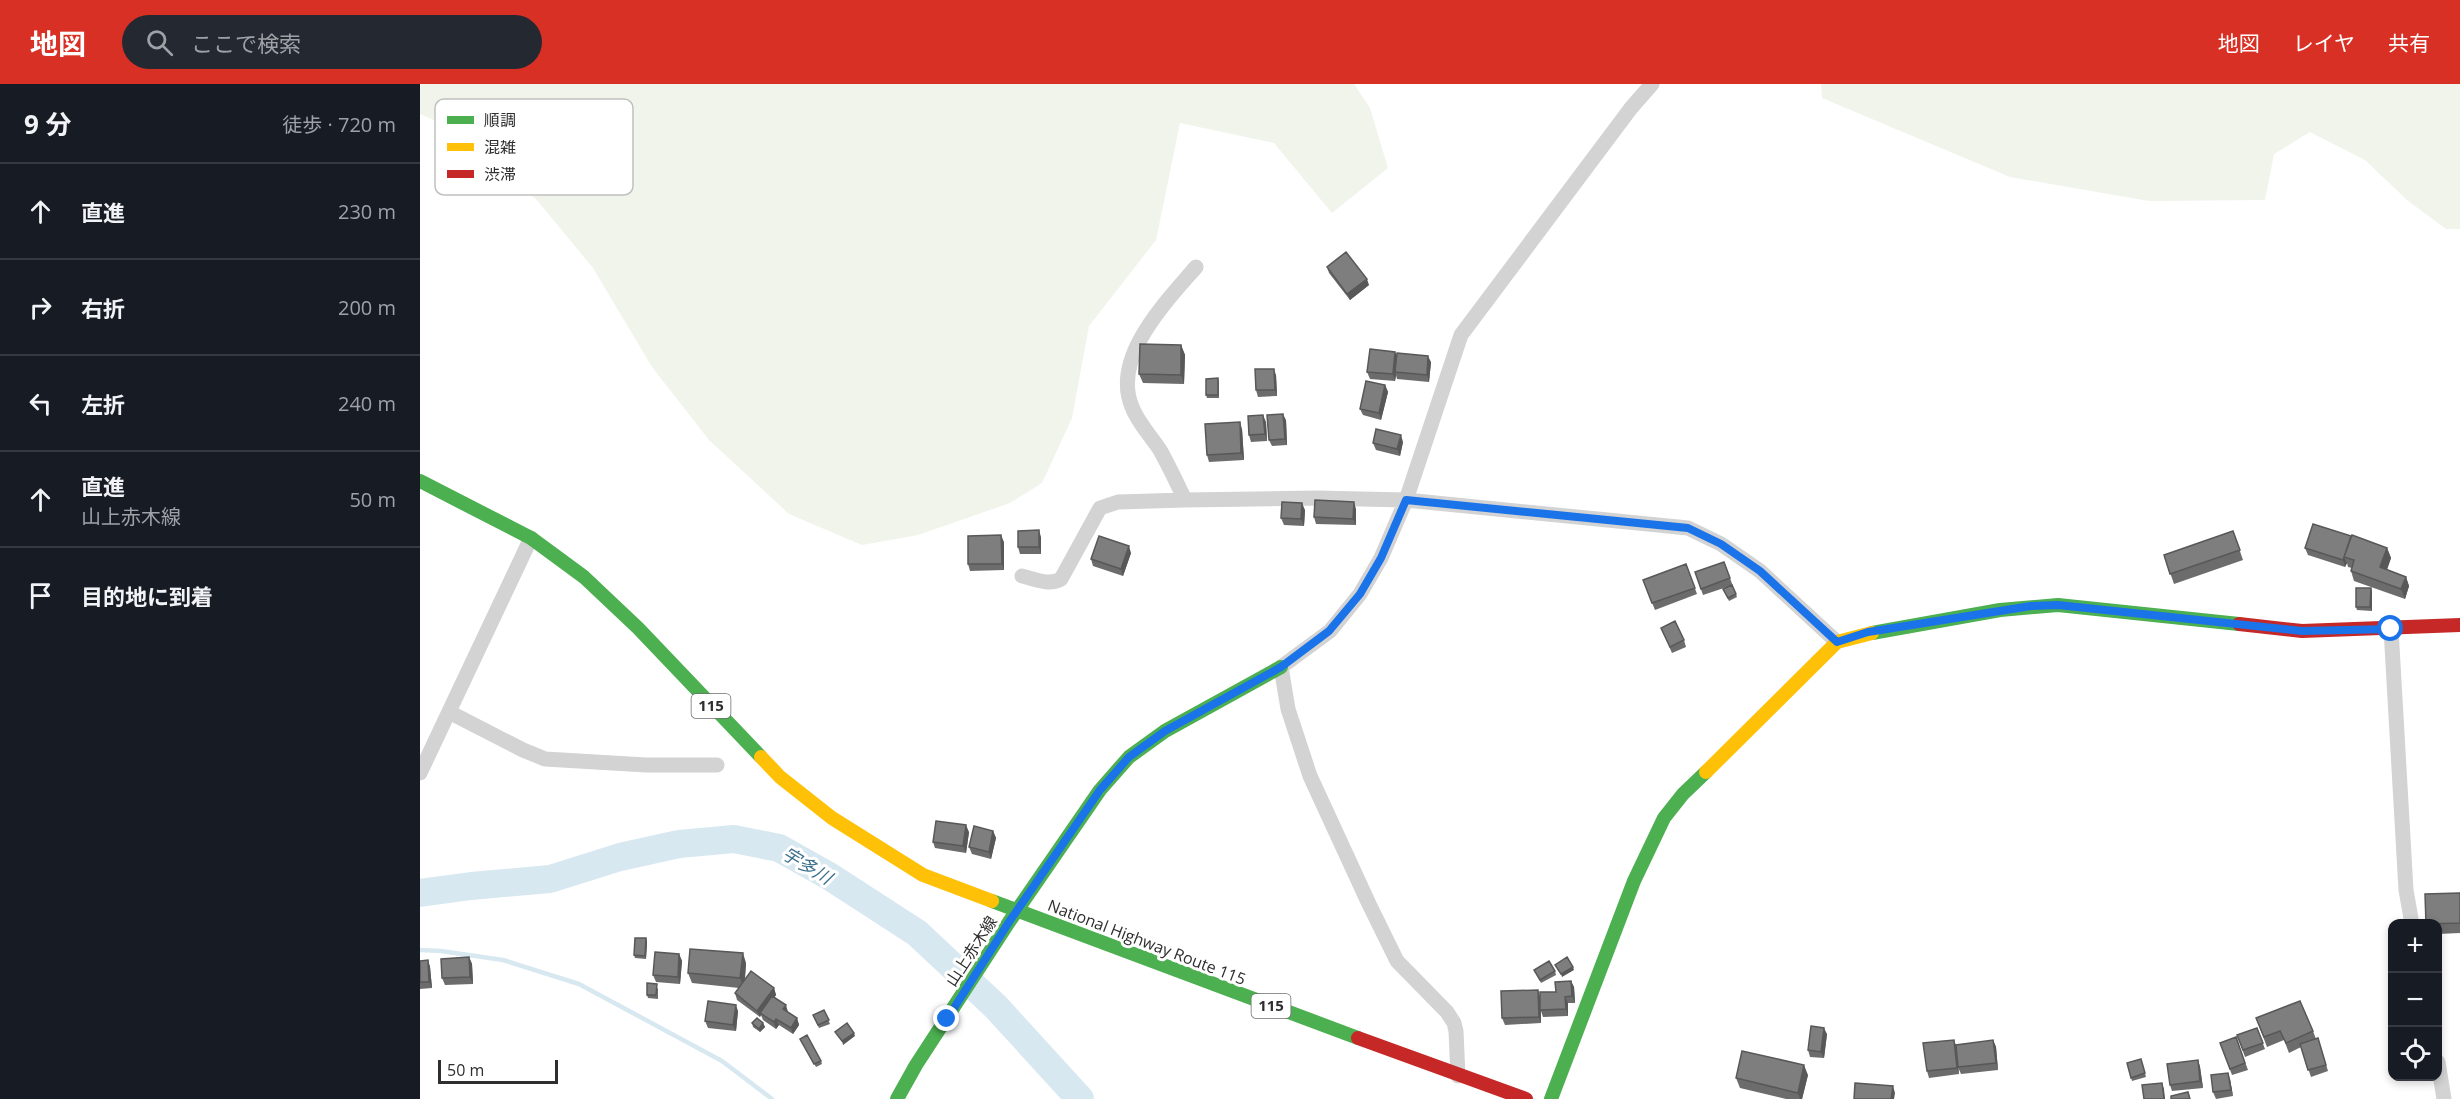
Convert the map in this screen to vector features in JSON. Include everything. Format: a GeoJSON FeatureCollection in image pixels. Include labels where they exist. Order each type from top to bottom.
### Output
{"type":"FeatureCollection","features":[{"type":"Feature","properties":{"kind":"main road","name":"National Highway Route 115"},"geometry":{"type":"LineString","coordinates":[[420,481],[531,538],[584,577],[638,628],[780,777],[832,818],[923,875],[1013,917],[1526,1099]]}},
{"type":"Feature","properties":{"kind":"main road"},"geometry":{"type":"LineString","coordinates":[[1551,1099],[1634,881],[1664,818],[1683,794],[1837,642],[1868,632],[2049,605],[2302,631],[2460,625]]}},
{"type":"Feature","properties":{"kind":"main road","name":"山上赤木線"},"geometry":{"type":"LineString","coordinates":[[897,1099],[916,1065],[1013,917],[1100,790],[1129,757],[1165,731],[1281,667]]}},
{"type":"Feature","properties":{"kind":"street"},"geometry":{"type":"LineString","coordinates":[[1458,1076],[1454,1023],[1447,1012],[1397,961],[1369,904],[1310,776],[1288,709],[1281,667],[1329,631],[1360,594],[1381,558],[1406,500],[1461,335],[1631,108],[1652,84]]}},
{"type":"Feature","properties":{"kind":"street"},"geometry":{"type":"LineString","coordinates":[[1185,500],[1160,451],[1132,408],[1126,387],[1129,366],[1143,334],[1156,314],[1196,267]]}},
{"type":"Feature","properties":{"kind":"street"},"geometry":{"type":"LineString","coordinates":[[1022,576],[1047,583],[1054,583],[1061,579],[1100,508],[1119,502],[1316,498],[1406,500],[1688,528],[1721,544],[1760,571],[1837,642]]}},
{"type":"Feature","properties":{"kind":"street"},"geometry":{"type":"LineString","coordinates":[[420,773],[531,538]]}},
{"type":"Feature","properties":{"kind":"street"},"geometry":{"type":"LineString","coordinates":[[2391,629],[2406,890],[2411,919]]}},
{"type":"Feature","properties":{"kind":"street"},"geometry":{"type":"LineString","coordinates":[[448,712],[545,759],[572,758],[646,765],[717,765]]}},
{"type":"Feature","properties":{"kind":"street"},"geometry":{"type":"LineString","coordinates":[[2441,1081],[2444,1099]]}},
{"type":"Feature","properties":{"kind":"shaded area"},"geometry":{"type":"Polygon","coordinates":[[[420,84],[1354,84],[1370,108],[1388,168],[1332,213],[1274,143],[1180,123],[1156,240],[1089,326],[1072,418],[1042,483],[1010,503],[918,535],[862,545],[789,514],[709,440],[652,367],[593,268],[531,195],[633,195],[633,99],[435,99],[435,121],[420,114],[420,84]]]}},
{"type":"Feature","properties":{"kind":"shaded area"},"geometry":{"type":"Polygon","coordinates":[[[1821,84],[2460,84],[2460,229],[2446,229],[2407,200],[2365,160],[2310,132],[2274,154],[2265,200],[2149,201],[2010,177],[1822,98],[1821,84]]]}},
{"type":"Feature","properties":{"kind":"building"},"geometry":{"type":"Polygon","coordinates":[[[1346,252],[1367,279],[1347,294],[1327,267],[1346,252]]]}},
{"type":"Feature","properties":{"kind":"building"},"geometry":{"type":"Polygon","coordinates":[[[1140,344],[1181,345],[1181,375],[1139,374],[1140,344]]]}},
{"type":"Feature","properties":{"kind":"building"},"geometry":{"type":"Polygon","coordinates":[[[1370,349],[1395,352],[1393,374],[1367,372],[1370,349]]]}},
{"type":"Feature","properties":{"kind":"building"},"geometry":{"type":"Polygon","coordinates":[[[1397,353],[1428,356],[1427,375],[1395,372],[1397,353]]]}},
{"type":"Feature","properties":{"kind":"building"},"geometry":{"type":"Polygon","coordinates":[[[1255,369],[1274,369],[1275,390],[1256,390],[1255,369]]]}},
{"type":"Feature","properties":{"kind":"building"},"geometry":{"type":"Polygon","coordinates":[[[1218,378],[1218,395],[1206,395],[1206,379],[1218,378]]]}},
{"type":"Feature","properties":{"kind":"building"},"geometry":{"type":"Polygon","coordinates":[[[1366,381],[1385,385],[1379,413],[1360,409],[1366,381]]]}},
{"type":"Feature","properties":{"kind":"building"},"geometry":{"type":"Polygon","coordinates":[[[1283,414],[1285,439],[1269,440],[1267,415],[1283,414]]]}},
{"type":"Feature","properties":{"kind":"building"},"geometry":{"type":"Polygon","coordinates":[[[1263,415],[1265,434],[1249,435],[1248,416],[1263,415]]]}},
{"type":"Feature","properties":{"kind":"building"},"geometry":{"type":"Polygon","coordinates":[[[1240,422],[1241,453],[1207,455],[1205,424],[1240,422]]]}},
{"type":"Feature","properties":{"kind":"building"},"geometry":{"type":"Polygon","coordinates":[[[1376,429],[1401,435],[1397,449],[1373,443],[1376,429]]]}},
{"type":"Feature","properties":{"kind":"building"},"geometry":{"type":"Polygon","coordinates":[[[1315,500],[1354,502],[1353,519],[1314,517],[1315,500]]]}},
{"type":"Feature","properties":{"kind":"building"},"geometry":{"type":"Polygon","coordinates":[[[1282,502],[1302,503],[1301,519],[1281,518],[1282,502]]]}},
{"type":"Feature","properties":{"kind":"building"},"geometry":{"type":"Polygon","coordinates":[[[2313,524],[2351,536],[2343,560],[2305,548],[2313,524]]]}},
{"type":"Feature","properties":{"kind":"building"},"geometry":{"type":"Polygon","coordinates":[[[1039,530],[1039,547],[1018,547],[1018,531],[1039,530]]]}},
{"type":"Feature","properties":{"kind":"building"},"geometry":{"type":"Polygon","coordinates":[[[2233,531],[2240,550],[2170,574],[2164,555],[2233,531]]]}},
{"type":"Feature","properties":{"kind":"building"},"geometry":{"type":"Polygon","coordinates":[[[1001,535],[1002,564],[968,564],[968,536],[1001,535]]]}},
{"type":"Feature","properties":{"kind":"building"},"geometry":{"type":"Polygon","coordinates":[[[2352,535],[2387,548],[2380,567],[2406,577],[2401,589],[2351,571],[2354,560],[2344,557],[2352,535]]]}},
{"type":"Feature","properties":{"kind":"building"},"geometry":{"type":"Polygon","coordinates":[[[1099,536],[1129,546],[1121,569],[1091,559],[1099,536]]]}},
{"type":"Feature","properties":{"kind":"building"},"geometry":{"type":"Polygon","coordinates":[[[1724,562],[1730,578],[1701,589],[1695,572],[1724,562]]]}},
{"type":"Feature","properties":{"kind":"building"},"geometry":{"type":"Polygon","coordinates":[[[1686,564],[1695,588],[1652,603],[1643,580],[1686,564]]]}},
{"type":"Feature","properties":{"kind":"building"},"geometry":{"type":"Polygon","coordinates":[[[1732,585],[1736,594],[1728,598],[1723,589],[1732,585]]]}},
{"type":"Feature","properties":{"kind":"building"},"geometry":{"type":"Polygon","coordinates":[[[2356,588],[2371,588],[2370,607],[2356,607],[2356,588]]]}},
{"type":"Feature","properties":{"kind":"building"},"geometry":{"type":"Polygon","coordinates":[[[1675,621],[1684,640],[1670,647],[1661,628],[1675,621]]]}},
{"type":"Feature","properties":{"kind":"building"},"geometry":{"type":"Polygon","coordinates":[[[936,821],[966,825],[963,846],[933,842],[936,821]]]}},
{"type":"Feature","properties":{"kind":"building"},"geometry":{"type":"Polygon","coordinates":[[[974,826],[993,831],[989,852],[969,847],[974,826]]]}},
{"type":"Feature","properties":{"kind":"building"},"geometry":{"type":"Polygon","coordinates":[[[2460,893],[2460,923],[2442,924],[2442,919],[2426,919],[2425,894],[2460,893]]]}},
{"type":"Feature","properties":{"kind":"building"},"geometry":{"type":"Polygon","coordinates":[[[635,938],[646,938],[645,956],[634,955],[635,938]]]}},
{"type":"Feature","properties":{"kind":"building"},"geometry":{"type":"Polygon","coordinates":[[[690,949],[743,953],[740,978],[688,973],[690,949]]]}},
{"type":"Feature","properties":{"kind":"building"},"geometry":{"type":"Polygon","coordinates":[[[655,952],[679,954],[678,977],[653,975],[655,952]]]}},
{"type":"Feature","properties":{"kind":"building"},"geometry":{"type":"Polygon","coordinates":[[[469,957],[470,977],[442,978],[441,959],[469,957]]]}},
{"type":"Feature","properties":{"kind":"building"},"geometry":{"type":"Polygon","coordinates":[[[1567,957],[1573,967],[1561,974],[1555,965],[1567,957]]]}},
{"type":"Feature","properties":{"kind":"building"},"geometry":{"type":"Polygon","coordinates":[[[428,960],[429,982],[420,982],[420,961],[428,960]]]}},
{"type":"Feature","properties":{"kind":"building"},"geometry":{"type":"Polygon","coordinates":[[[1549,961],[1555,971],[1540,980],[1534,970],[1549,961]]]}},
{"type":"Feature","properties":{"kind":"building"},"geometry":{"type":"Polygon","coordinates":[[[751,971],[774,988],[757,1011],[735,993],[751,971]]]}},
{"type":"Feature","properties":{"kind":"building"},"geometry":{"type":"Polygon","coordinates":[[[1571,981],[1572,996],[1565,997],[1566,1009],[1540,1010],[1540,992],[1556,992],[1555,982],[1571,981]]]}},
{"type":"Feature","properties":{"kind":"building"},"geometry":{"type":"Polygon","coordinates":[[[647,983],[657,984],[656,995],[647,995],[647,983]]]}},
{"type":"Feature","properties":{"kind":"building"},"geometry":{"type":"Polygon","coordinates":[[[1538,990],[1539,1017],[1502,1018],[1501,991],[1538,990]]]}},
{"type":"Feature","properties":{"kind":"building"},"geometry":{"type":"Polygon","coordinates":[[[772,996],[786,1005],[783,1009],[797,1018],[791,1028],[776,1019],[774,1022],[760,1013],[772,996]]]}},
{"type":"Feature","properties":{"kind":"building"},"geometry":{"type":"Polygon","coordinates":[[[708,1001],[736,1005],[733,1025],[705,1021],[708,1001]]]}},
{"type":"Feature","properties":{"kind":"building"},"geometry":{"type":"Polygon","coordinates":[[[2300,1001],[2313,1031],[2286,1043],[2280,1031],[2264,1037],[2256,1018],[2300,1001]]]}},
{"type":"Feature","properties":{"kind":"building"},"geometry":{"type":"Polygon","coordinates":[[[824,1010],[829,1020],[818,1025],[813,1015],[824,1010]]]}},
{"type":"Feature","properties":{"kind":"building"},"geometry":{"type":"Polygon","coordinates":[[[757,1018],[763,1023],[759,1029],[752,1023],[757,1018]]]}},
{"type":"Feature","properties":{"kind":"building"},"geometry":{"type":"Polygon","coordinates":[[[847,1023],[854,1033],[842,1041],[835,1032],[847,1023]]]}},
{"type":"Feature","properties":{"kind":"building"},"geometry":{"type":"Polygon","coordinates":[[[1811,1026],[1824,1028],[1821,1052],[1808,1050],[1811,1026]]]}},
{"type":"Feature","properties":{"kind":"building"},"geometry":{"type":"Polygon","coordinates":[[[2257,1028],[2263,1043],[2243,1050],[2237,1035],[2257,1028]]]}},
{"type":"Feature","properties":{"kind":"building"},"geometry":{"type":"Polygon","coordinates":[[[807,1035],[821,1061],[814,1064],[800,1039],[807,1035]]]}},
{"type":"Feature","properties":{"kind":"building"},"geometry":{"type":"Polygon","coordinates":[[[2236,1037],[2245,1063],[2230,1069],[2220,1043],[2236,1037]]]}},
{"type":"Feature","properties":{"kind":"building"},"geometry":{"type":"Polygon","coordinates":[[[2318,1038],[2326,1065],[2308,1070],[2300,1044],[2318,1038]]]}},
{"type":"Feature","properties":{"kind":"building"},"geometry":{"type":"Polygon","coordinates":[[[1954,1040],[1957,1068],[1927,1071],[1923,1043],[1954,1040]]]}},
{"type":"Feature","properties":{"kind":"building"},"geometry":{"type":"Polygon","coordinates":[[[1993,1040],[1996,1063],[1958,1067],[1956,1045],[1993,1040]]]}},
{"type":"Feature","properties":{"kind":"building"},"geometry":{"type":"Polygon","coordinates":[[[1742,1051],[1804,1065],[1798,1093],[1736,1078],[1742,1051]]]}},
{"type":"Feature","properties":{"kind":"building"},"geometry":{"type":"Polygon","coordinates":[[[2141,1059],[2145,1073],[2131,1078],[2127,1063],[2141,1059]]]}},
{"type":"Feature","properties":{"kind":"building"},"geometry":{"type":"Polygon","coordinates":[[[2198,1060],[2200,1081],[2170,1085],[2167,1064],[2198,1060]]]}},
{"type":"Feature","properties":{"kind":"building"},"geometry":{"type":"Polygon","coordinates":[[[2228,1073],[2231,1090],[2213,1092],[2211,1075],[2228,1073]]]}},
{"type":"Feature","properties":{"kind":"building"},"geometry":{"type":"Polygon","coordinates":[[[1855,1083],[1893,1086],[1891,1099],[1854,1099],[1855,1083]]]}},
{"type":"Feature","properties":{"kind":"building"},"geometry":{"type":"Polygon","coordinates":[[[2162,1083],[2164,1099],[2144,1099],[2142,1085],[2162,1083]]]}},
{"type":"Feature","properties":{"kind":"building"},"geometry":{"type":"Polygon","coordinates":[[[2188,1092],[2190,1099],[2171,1099],[2171,1096],[2188,1092]]]}},
{"type":"Feature","properties":{"kind":"waterway","name":"宇多川"},"geometry":{"type":"LineString","coordinates":[[420,893],[550,879],[620,857],[679,844],[734,839],[779,848],[829,876],[917,933],[996,1007],[1080,1099]]}},
{"type":"Feature","properties":{"kind":"waterway"},"geometry":{"type":"LineString","coordinates":[[420,950],[503,960],[579,984],[722,1061],[772,1099]]}},
{"type":"Feature","properties":{"kind":"traffic: fast"},"geometry":{"type":"LineString","coordinates":[[420,481],[531,538],[584,577],[638,628],[761,757]]}},
{"type":"Feature","properties":{"kind":"traffic: fast"},"geometry":{"type":"LineString","coordinates":[[1872,633],[2000,610],[2058,605],[2239,624]]}},
{"type":"Feature","properties":{"kind":"traffic: fast"},"geometry":{"type":"LineString","coordinates":[[897,1099],[916,1065],[1009,922],[1100,790],[1129,757],[1165,731],[1281,667]]}},
{"type":"Feature","properties":{"kind":"traffic: fast"},"geometry":{"type":"LineString","coordinates":[[1551,1099],[1634,881],[1664,818],[1683,794],[1706,772]]}},
{"type":"Feature","properties":{"kind":"traffic: fast"},"geometry":{"type":"LineString","coordinates":[[992,901],[1358,1038]]}},
{"type":"Feature","properties":{"kind":"traffic: slow"},"geometry":{"type":"LineString","coordinates":[[1706,772],[1837,642],[1872,633]]}},
{"type":"Feature","properties":{"kind":"traffic: slow"},"geometry":{"type":"LineString","coordinates":[[761,757],[780,777],[832,818],[923,875],[992,901]]}},
{"type":"Feature","properties":{"kind":"traffic: jam"},"geometry":{"type":"LineString","coordinates":[[2239,624],[2302,631],[2460,625]]}},
{"type":"Feature","properties":{"kind":"traffic: jam"},"geometry":{"type":"LineString","coordinates":[[1358,1038],[1526,1099]]}},
{"type":"Feature","properties":{"kind":"route"},"geometry":{"type":"LineString","coordinates":[[947,1019],[1009,922],[1100,790],[1129,757],[1165,731],[1281,667],[1329,631],[1360,594],[1390,540],[1406,500],[1688,528],[1721,544],[1760,571],[1837,642],[1868,632],[2031,606],[2058,605],[2302,631],[2391,629]]}}]}
